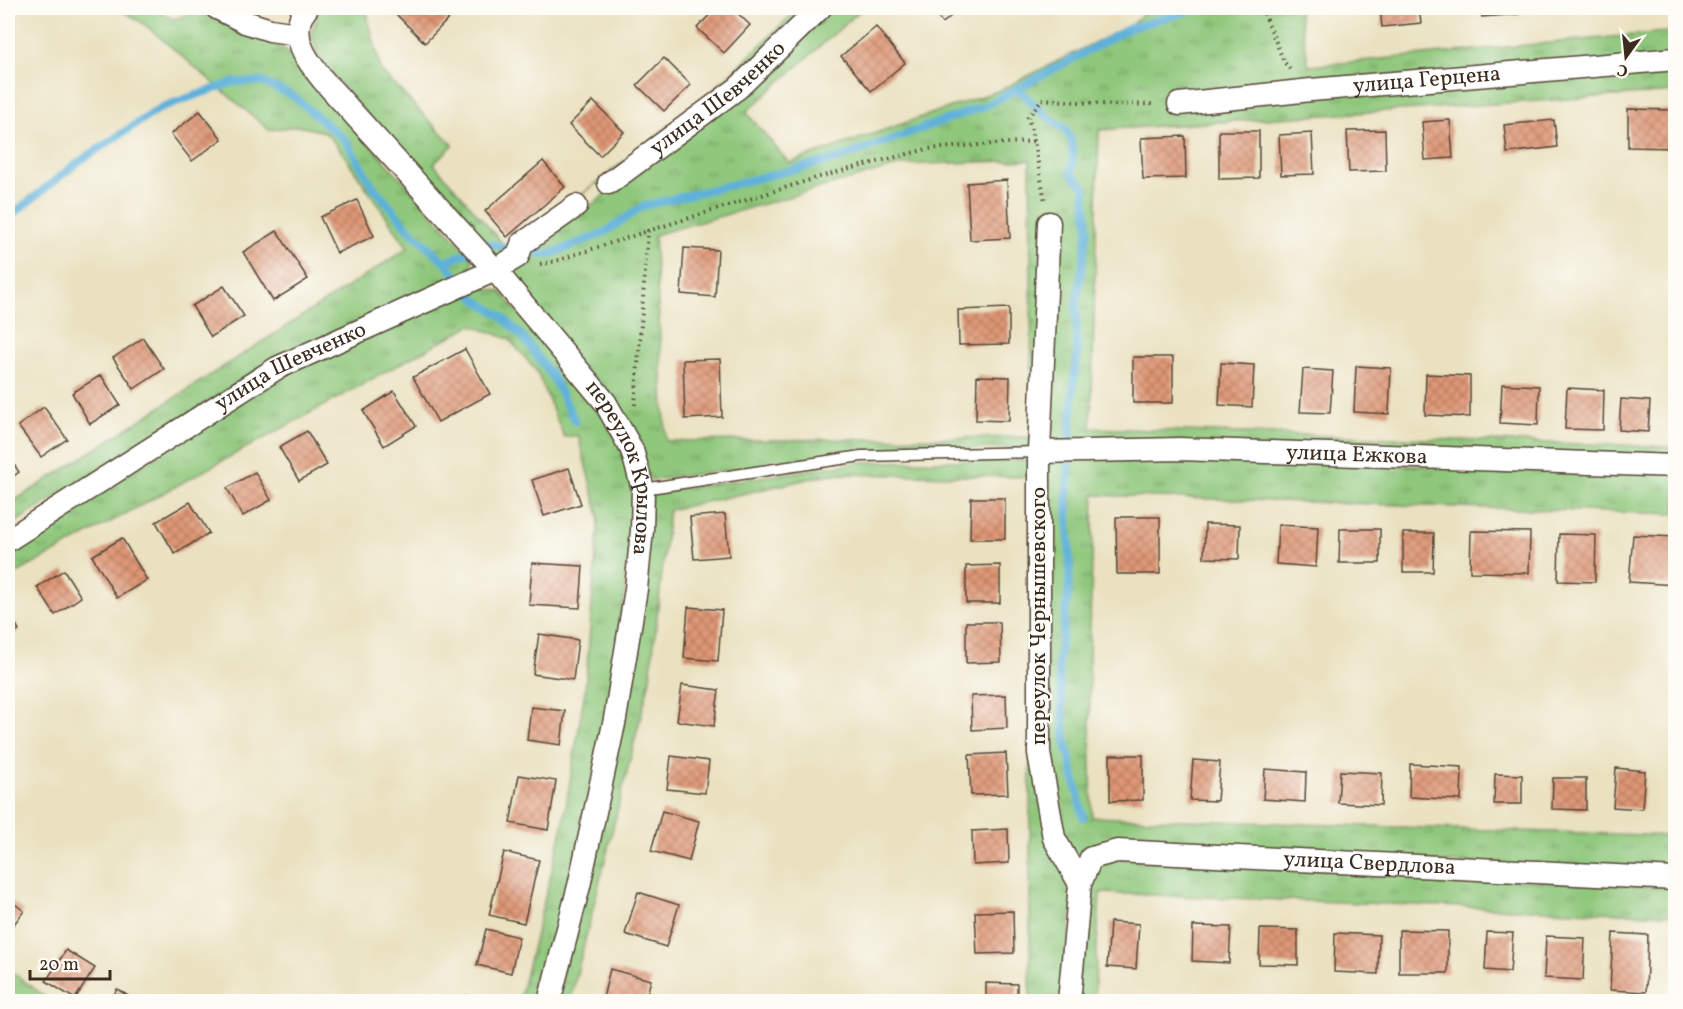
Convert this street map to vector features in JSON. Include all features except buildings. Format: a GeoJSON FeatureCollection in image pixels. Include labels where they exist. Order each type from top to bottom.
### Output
{"type":"FeatureCollection","features":[{"type":"Feature","properties":{"kind":"street"},"geometry":{"type":"LineString","coordinates":[[217,8],[245,22],[270,30],[298,34],[300,21],[307,8]]}},
{"type":"Feature","properties":{"kind":"street","name":"улица Шевченко"},"geometry":{"type":"LineString","coordinates":[[609,183],[738,88],[820,8]]}},
{"type":"Feature","properties":{"kind":"street","name":"переулок Крылова"},"geometry":{"type":"LineString","coordinates":[[298,34],[308,60],[323,80],[483,257],[605,402],[632,450],[643,489],[642,530],[636,589],[615,719],[579,886],[549,1002]]}},
{"type":"Feature","properties":{"kind":"street","name":"улица Герцена"},"geometry":{"type":"LineString","coordinates":[[1179,104],[1311,90],[1676,59]]}},
{"type":"Feature","properties":{"kind":"street","name":"улица Шевченко"},"geometry":{"type":"LineString","coordinates":[[8,540],[277,368],[483,257],[518,256],[522,244],[576,206]]}},
{"type":"Feature","properties":{"kind":"street","name":"переулок Чернышевского"},"geometry":{"type":"LineString","coordinates":[[1049,223],[1039,452],[1039,753],[1054,838],[1080,884]]}},
{"type":"Feature","properties":{"kind":"street","name":"улица Ежкова"},"geometry":{"type":"LineString","coordinates":[[1039,452],[1180,449],[1676,466]]}},
{"type":"Feature","properties":{"kind":"street","name":"улица Свердлова"},"geometry":{"type":"LineString","coordinates":[[1080,884],[1091,858],[1117,851],[1676,879]]}},
{"type":"Feature","properties":{"kind":"street"},"geometry":{"type":"LineString","coordinates":[[1069,1002],[1080,884]]}},
{"type":"Feature","properties":{"kind":"lane"},"geometry":{"type":"LineString","coordinates":[[643,489],[861,456],[1039,452]]}},
{"type":"Feature","properties":{"kind":"path"},"geometry":{"type":"LineString","coordinates":[[1262,8],[1284,62],[1311,90]]}},
{"type":"Feature","properties":{"kind":"path"},"geometry":{"type":"LineString","coordinates":[[1049,223],[1028,117],[1042,99],[1113,105],[1179,104]]}},
{"type":"Feature","properties":{"kind":"path"},"geometry":{"type":"LineString","coordinates":[[538,264],[549,263],[819,177],[927,149],[1034,141]]}},
{"type":"Feature","properties":{"kind":"path"},"geometry":{"type":"LineString","coordinates":[[632,450],[648,231]]}},
{"type":"Feature","properties":{"kind":"green space"},"geometry":{"type":"Polygon","coordinates":[[[118,8],[152,8],[173,19],[200,11],[235,29],[283,48],[473,259],[469,270],[273,361],[8,527],[8,505],[408,248],[339,148],[325,132],[298,126],[269,130],[144,24],[118,8]]]}},
{"type":"Feature","properties":{"kind":"green space"},"geometry":{"type":"Polygon","coordinates":[[[320,8],[368,8],[366,9],[381,71],[453,145],[434,164],[504,245],[517,245],[493,258],[332,74],[318,55],[311,33],[320,8]]]}},
{"type":"Feature","properties":{"kind":"green space"},"geometry":{"type":"Polygon","coordinates":[[[799,8],[811,8],[731,84],[581,195],[707,96],[799,8]]]}},
{"type":"Feature","properties":{"kind":"green space"},"geometry":{"type":"Polygon","coordinates":[[[829,8],[863,8],[746,112],[789,163],[1000,90],[1132,24],[1149,8],[1298,8],[1309,66],[1675,31],[1675,92],[1099,130],[1091,428],[1675,447],[1675,460],[1047,446],[1032,426],[1030,160],[901,165],[654,235],[666,441],[1032,437],[1032,447],[860,452],[652,480],[511,277],[515,262],[739,95],[829,8]]]}},
{"type":"Feature","properties":{"kind":"green space"},"geometry":{"type":"Polygon","coordinates":[[[484,288],[500,291],[597,406],[623,452],[635,491],[619,648],[571,884],[539,1001],[519,1001],[562,830],[585,690],[599,517],[578,435],[564,437],[537,372],[509,339],[471,325],[8,578],[8,550],[282,376],[468,290],[484,288]]]}},
{"type":"Feature","properties":{"kind":"green space"},"geometry":{"type":"Polygon","coordinates":[[[1048,456],[1675,473],[1675,514],[1094,495],[1089,660],[1092,817],[1675,836],[1675,874],[1114,845],[1080,870],[1061,837],[1046,753],[1048,456]]]}},
{"type":"Feature","properties":{"kind":"green space"},"geometry":{"type":"Polygon","coordinates":[[[1032,460],[1030,477],[831,474],[669,510],[650,679],[570,1001],[557,1002],[652,493],[863,462],[1032,460]]]}},
{"type":"Feature","properties":{"kind":"green space"},"geometry":{"type":"Polygon","coordinates":[[[1030,755],[1074,886],[1062,1001],[1030,1001],[1030,755]]]}},
{"type":"Feature","properties":{"kind":"green space"},"geometry":{"type":"Polygon","coordinates":[[[1116,859],[1675,888],[1675,915],[1100,893],[1094,1001],[1076,1002],[1087,887],[1097,866],[1116,859]]]}},
{"type":"Feature","properties":{"kind":"green space"},"geometry":{"type":"Polygon","coordinates":[[[8,969],[51,1001],[8,1001],[8,969]]]}},
{"type":"Feature","properties":{"kind":"waterway"},"geometry":{"type":"LineString","coordinates":[[8,218],[77,163],[162,107],[234,82],[262,82],[293,96],[346,141],[372,185],[410,230],[445,262],[489,244],[548,255],[604,233],[643,206],[837,159],[987,105],[1130,28],[1199,8]]}},
{"type":"Feature","properties":{"kind":"waterway"},"geometry":{"type":"LineString","coordinates":[[1017,88],[1045,115],[1065,129],[1071,140],[1073,157],[1071,174],[1084,186],[1088,229],[1076,306],[1077,354],[1067,493],[1070,568],[1058,663],[1066,742],[1083,817]]}},
{"type":"Feature","properties":{"kind":"waterway"},"geometry":{"type":"LineString","coordinates":[[445,262],[475,299],[500,315],[523,337],[552,376],[575,421]]}}]}
